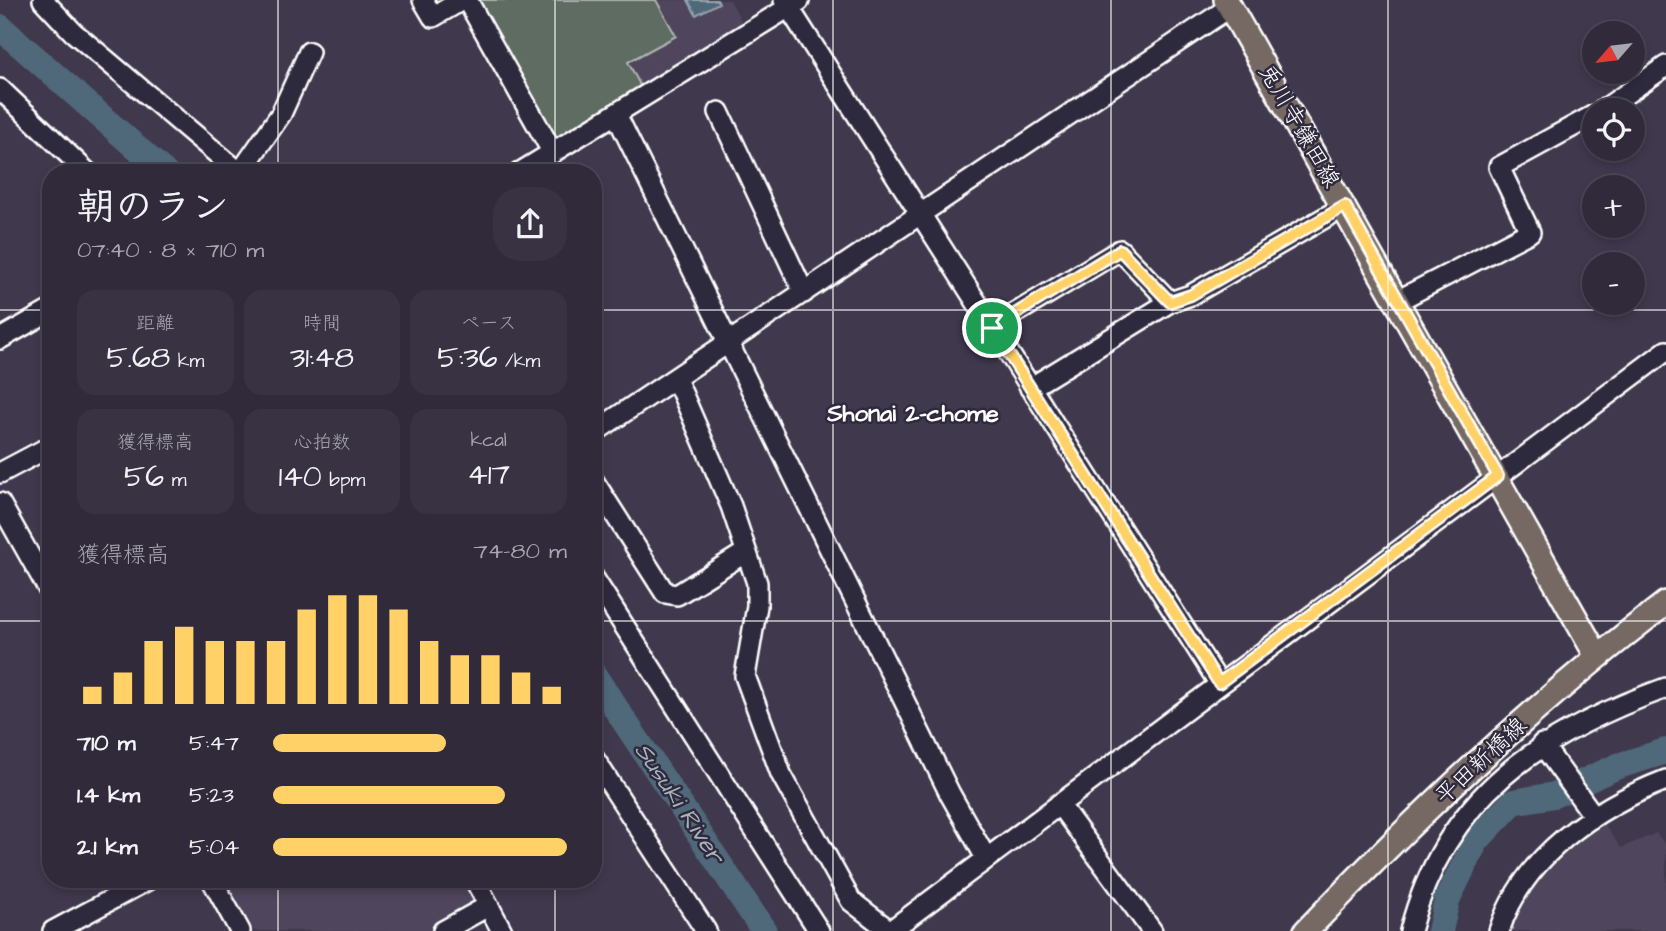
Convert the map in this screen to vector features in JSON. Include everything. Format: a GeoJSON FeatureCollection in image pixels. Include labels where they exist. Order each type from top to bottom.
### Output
{"type":"FeatureCollection","features":[{"type":"Feature","properties":{"kind":"main road","name":"兎川寺鎌田線"},"geometry":{"type":"LineString","coordinates":[[1228,3],[1399,300],[1597,656]]}},
{"type":"Feature","properties":{"kind":"main road","name":"平田新橋線"},"geometry":{"type":"LineString","coordinates":[[1306,931],[1379,855],[1597,656],[1666,603]]}},
{"type":"Feature","properties":{"kind":"street"},"geometry":{"type":"LineString","coordinates":[[43,0],[73,32],[229,164]]}},
{"type":"Feature","properties":{"kind":"street"},"geometry":{"type":"LineString","coordinates":[[423,0],[433,17],[462,0]]}},
{"type":"Feature","properties":{"kind":"street"},"geometry":{"type":"LineString","coordinates":[[467,0],[553,153]]}},
{"type":"Feature","properties":{"kind":"street"},"geometry":{"type":"LineString","coordinates":[[534,164],[791,2],[992,328],[1219,683]]}},
{"type":"Feature","properties":{"kind":"street"},"geometry":{"type":"LineString","coordinates":[[602,427],[728,345],[1228,3]]}},
{"type":"Feature","properties":{"kind":"street"},"geometry":{"type":"LineString","coordinates":[[246,164],[281,114],[309,52]]}},
{"type":"Feature","properties":{"kind":"street"},"geometry":{"type":"LineString","coordinates":[[1620,98],[1666,66]]}},
{"type":"Feature","properties":{"kind":"street"},"geometry":{"type":"LineString","coordinates":[[0,89],[79,164]]}},
{"type":"Feature","properties":{"kind":"street"},"geometry":{"type":"LineString","coordinates":[[719,112],[804,293]]}},
{"type":"Feature","properties":{"kind":"street"},"geometry":{"type":"LineString","coordinates":[[617,114],[950,794],[986,858]]}},
{"type":"Feature","properties":{"kind":"street"},"geometry":{"type":"LineString","coordinates":[[1399,300],[1530,232],[1499,167],[1582,122]]}},
{"type":"Feature","properties":{"kind":"street"},"geometry":{"type":"LineString","coordinates":[[1030,388],[1170,302],[1191,295],[1345,206]]}},
{"type":"Feature","properties":{"kind":"street"},"geometry":{"type":"LineString","coordinates":[[992,328],[1120,250],[1170,302]]}},
{"type":"Feature","properties":{"kind":"street"},"geometry":{"type":"LineString","coordinates":[[0,339],[42,315]]}},
{"type":"Feature","properties":{"kind":"street"},"geometry":{"type":"LineString","coordinates":[[676,379],[731,506],[757,583],[757,606],[745,676],[781,774],[851,901],[890,931],[1666,351]]}},
{"type":"Feature","properties":{"kind":"street"},"geometry":{"type":"LineString","coordinates":[[0,473],[42,451]]}},
{"type":"Feature","properties":{"kind":"street"},"geometry":{"type":"LineString","coordinates":[[602,494],[665,593],[677,596],[746,551]]}},
{"type":"Feature","properties":{"kind":"street"},"geometry":{"type":"LineString","coordinates":[[0,503],[42,578]]}},
{"type":"Feature","properties":{"kind":"street"},"geometry":{"type":"LineString","coordinates":[[602,591],[819,931]]}},
{"type":"Feature","properties":{"kind":"street"},"geometry":{"type":"LineString","coordinates":[[1410,931],[1431,875],[1462,822],[1502,775],[1584,721],[1666,688]]}},
{"type":"Feature","properties":{"kind":"street"},"geometry":{"type":"LineString","coordinates":[[1544,746],[1591,813]]}},
{"type":"Feature","properties":{"kind":"street"},"geometry":{"type":"LineString","coordinates":[[1499,931],[1512,902],[1534,870],[1591,813],[1666,780]]}},
{"type":"Feature","properties":{"kind":"street"},"geometry":{"type":"LineString","coordinates":[[602,783],[706,931]]}},
{"type":"Feature","properties":{"kind":"street"},"geometry":{"type":"LineString","coordinates":[[1458,783],[1479,800]]}},
{"type":"Feature","properties":{"kind":"street"},"geometry":{"type":"LineString","coordinates":[[1059,804],[1152,931]]}},
{"type":"Feature","properties":{"kind":"street"},"geometry":{"type":"LineString","coordinates":[[61,929],[134,888]]}},
{"type":"Feature","properties":{"kind":"street"},"geometry":{"type":"LineString","coordinates":[[216,888],[240,931]]}},
{"type":"Feature","properties":{"kind":"street"},"geometry":{"type":"LineString","coordinates":[[479,888],[502,931]]}},
{"type":"Feature","properties":{"kind":"street"},"geometry":{"type":"LineString","coordinates":[[443,931],[488,906]]}},
{"type":"Feature","properties":{"kind":"shaded area"},"geometry":{"type":"Polygon","coordinates":[[[475,0],[730,0],[743,24],[555,139],[475,0]]]}},
{"type":"Feature","properties":{"kind":"shaded area"},"geometry":{"type":"Polygon","coordinates":[[[1602,821],[1621,848],[1656,833],[1666,845],[1666,931],[1511,931],[1518,913],[1538,881],[1563,854],[1602,821]]]}},
{"type":"Feature","properties":{"kind":"shaded area"},"geometry":{"type":"Polygon","coordinates":[[[230,888],[474,888],[482,903],[431,931],[254,931],[230,888]]]}},
{"type":"Feature","properties":{"kind":"green space"},"geometry":{"type":"Polygon","coordinates":[[[475,0],[656,0],[676,36],[628,62],[641,87],[555,139],[475,0]]]}},
{"type":"Feature","properties":{"kind":"water"},"geometry":{"type":"Polygon","coordinates":[[[688,0],[717,0],[719,3],[696,15],[688,0]]]}},
{"type":"Feature","properties":{"kind":"waterway","name":"Susuki River"},"geometry":{"type":"LineString","coordinates":[[0,27],[155,164]]}},
{"type":"Feature","properties":{"kind":"waterway","name":"Susuki River"},"geometry":{"type":"LineString","coordinates":[[602,688],[764,931]]}},
{"type":"Feature","properties":{"kind":"waterway"},"geometry":{"type":"LineString","coordinates":[[1440,931],[1447,900],[1476,841],[1513,802],[1554,795],[1618,766],[1666,751]]}},
{"type":"Feature","properties":{"kind":"district","name":"Shonai 2-chome"},"geometry":{"type":"Point","coordinates":[913,414]}},
{"type":"Feature","properties":{"kind":"route"},"geometry":{"type":"LineString","coordinates":[[1345,206],[1498,476],[1219,683],[992,328],[1120,250],[1170,302],[1191,295],[1345,206]]}}]}
